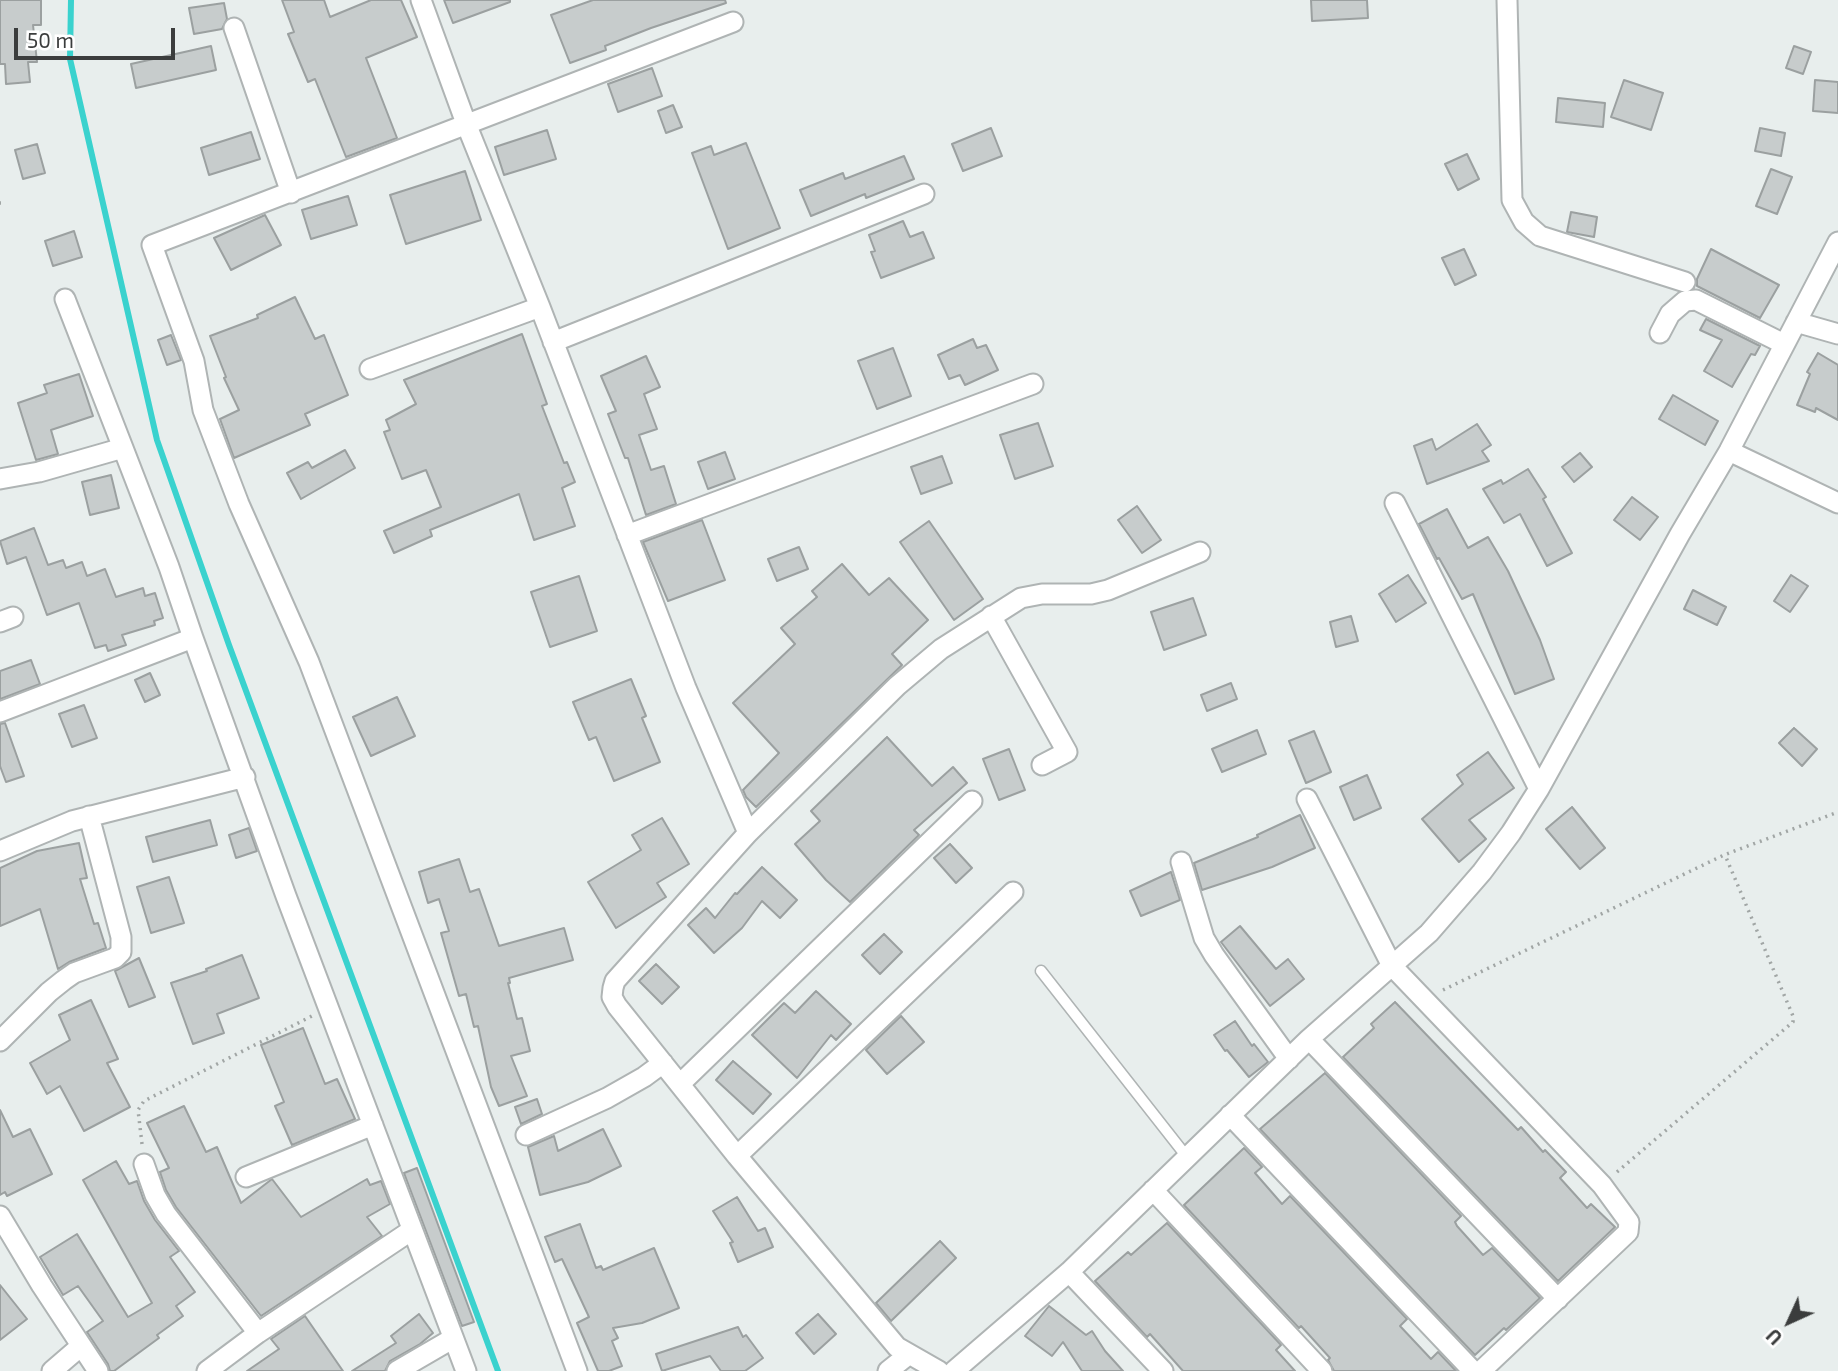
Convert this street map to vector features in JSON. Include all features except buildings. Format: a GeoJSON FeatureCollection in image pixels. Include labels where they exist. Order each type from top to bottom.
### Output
{"type":"FeatureCollection","features":[{"type":"Feature","properties":{"kind":"street"},"geometry":{"type":"LineString","coordinates":[[421,0],[467,126],[540,307],[686,688],[748,833]]}},
{"type":"Feature","properties":{"kind":"street"},"geometry":{"type":"LineString","coordinates":[[1507,0],[1512,200],[1524,222],[1539,236],[1685,282]]}},
{"type":"Feature","properties":{"kind":"street"},"geometry":{"type":"LineString","coordinates":[[577,1371],[309,662],[239,504],[203,411],[194,361],[152,245],[733,22]]}},
{"type":"Feature","properties":{"kind":"street"},"geometry":{"type":"LineString","coordinates":[[234,28],[290,193]]}},
{"type":"Feature","properties":{"kind":"street"},"geometry":{"type":"LineString","coordinates":[[553,342],[924,194]]}},
{"type":"Feature","properties":{"kind":"street"},"geometry":{"type":"LineString","coordinates":[[954,1371],[1069,1272],[1309,1039],[1429,933],[1482,872],[1511,834],[1539,789],[1729,451],[1838,242]]}},
{"type":"Feature","properties":{"kind":"street"},"geometry":{"type":"LineString","coordinates":[[65,299],[169,568],[192,638],[466,1371]]}},
{"type":"Feature","properties":{"kind":"street"},"geometry":{"type":"LineString","coordinates":[[1660,333],[1670,314],[1685,301],[1696,300],[1784,344]]}},
{"type":"Feature","properties":{"kind":"street"},"geometry":{"type":"LineString","coordinates":[[370,369],[540,307]]}},
{"type":"Feature","properties":{"kind":"street"},"geometry":{"type":"LineString","coordinates":[[1796,322],[1838,334]]}},
{"type":"Feature","properties":{"kind":"street"},"geometry":{"type":"LineString","coordinates":[[626,535],[1033,384]]}},
{"type":"Feature","properties":{"kind":"street"},"geometry":{"type":"LineString","coordinates":[[0,479],[40,472],[123,448]]}},
{"type":"Feature","properties":{"kind":"street"},"geometry":{"type":"LineString","coordinates":[[1729,451],[1838,503]]}},
{"type":"Feature","properties":{"kind":"street"},"geometry":{"type":"LineString","coordinates":[[1395,503],[1539,789]]}},
{"type":"Feature","properties":{"kind":"street"},"geometry":{"type":"LineString","coordinates":[[939,1371],[897,1347],[737,1156],[617,1006],[612,997],[615,981],[748,833],[910,674],[941,649],[1021,597],[1091,594],[1108,590],[1200,552]]}},
{"type":"Feature","properties":{"kind":"street"},"geometry":{"type":"LineString","coordinates":[[991,616],[1067,752],[1042,765]]}},
{"type":"Feature","properties":{"kind":"street"},"geometry":{"type":"LineString","coordinates":[[0,712],[192,638]]}},
{"type":"Feature","properties":{"kind":"street"},"geometry":{"type":"LineString","coordinates":[[0,851],[51,828],[89,816],[244,777]]}},
{"type":"Feature","properties":{"kind":"street"},"geometry":{"type":"LineString","coordinates":[[1307,799],[1392,966],[1602,1185],[1629,1222],[1630,1228],[1481,1371]]}},
{"type":"Feature","properties":{"kind":"street"},"geometry":{"type":"LineString","coordinates":[[680,1084],[972,801]]}},
{"type":"Feature","properties":{"kind":"street"},"geometry":{"type":"LineString","coordinates":[[0,1041],[64,980],[115,958],[121,952],[121,937],[89,816]]}},
{"type":"Feature","properties":{"kind":"street"},"geometry":{"type":"LineString","coordinates":[[1181,862],[1204,938],[1214,956],[1289,1059]]}},
{"type":"Feature","properties":{"kind":"street"},"geometry":{"type":"LineString","coordinates":[[737,1156],[1013,892]]}},
{"type":"Feature","properties":{"kind":"street"},"geometry":{"type":"LineString","coordinates":[[1309,1039],[1558,1298]]}},
{"type":"Feature","properties":{"kind":"street"},"geometry":{"type":"LineString","coordinates":[[526,1135],[607,1098],[663,1063]]}},
{"type":"Feature","properties":{"kind":"street"},"geometry":{"type":"LineString","coordinates":[[1230,1115],[1473,1371]]}},
{"type":"Feature","properties":{"kind":"street"},"geometry":{"type":"LineString","coordinates":[[246,1177],[373,1125]]}},
{"type":"Feature","properties":{"kind":"street"},"geometry":{"type":"LineString","coordinates":[[144,1164],[166,1214],[258,1333]]}},
{"type":"Feature","properties":{"kind":"street"},"geometry":{"type":"LineString","coordinates":[[1153,1190],[1322,1371]]}},
{"type":"Feature","properties":{"kind":"street"},"geometry":{"type":"LineString","coordinates":[[0,1216],[98,1371]]}},
{"type":"Feature","properties":{"kind":"street"},"geometry":{"type":"LineString","coordinates":[[207,1371],[258,1333],[412,1230]]}},
{"type":"Feature","properties":{"kind":"street"},"geometry":{"type":"LineString","coordinates":[[1069,1272],[1163,1371]]}},
{"type":"Feature","properties":{"kind":"street"},"geometry":{"type":"LineString","coordinates":[[397,1371],[452,1339]]}},
{"type":"Feature","properties":{"kind":"street"},"geometry":{"type":"LineString","coordinates":[[52,1371],[81,1346]]}},
{"type":"Feature","properties":{"kind":"street"},"geometry":{"type":"LineString","coordinates":[[888,1371],[908,1355]]}},
{"type":"Feature","properties":{"kind":"lane"},"geometry":{"type":"LineString","coordinates":[[1041,971],[1187,1157]]}},
{"type":"Feature","properties":{"kind":"path"},"geometry":{"type":"LineString","coordinates":[[1422,1000],[1724,855],[1838,812]]}},
{"type":"Feature","properties":{"kind":"path"},"geometry":{"type":"LineString","coordinates":[[1602,1185],[1793,1022],[1793,1016],[1724,855]]}},
{"type":"Feature","properties":{"kind":"path"},"geometry":{"type":"LineString","coordinates":[[144,1164],[138,1110],[141,1104],[329,1008]]}},
{"type":"Feature","properties":{"kind":"waterway"},"geometry":{"type":"LineString","coordinates":[[71,0],[70,59],[157,440],[229,645],[498,1371]]}}]}
